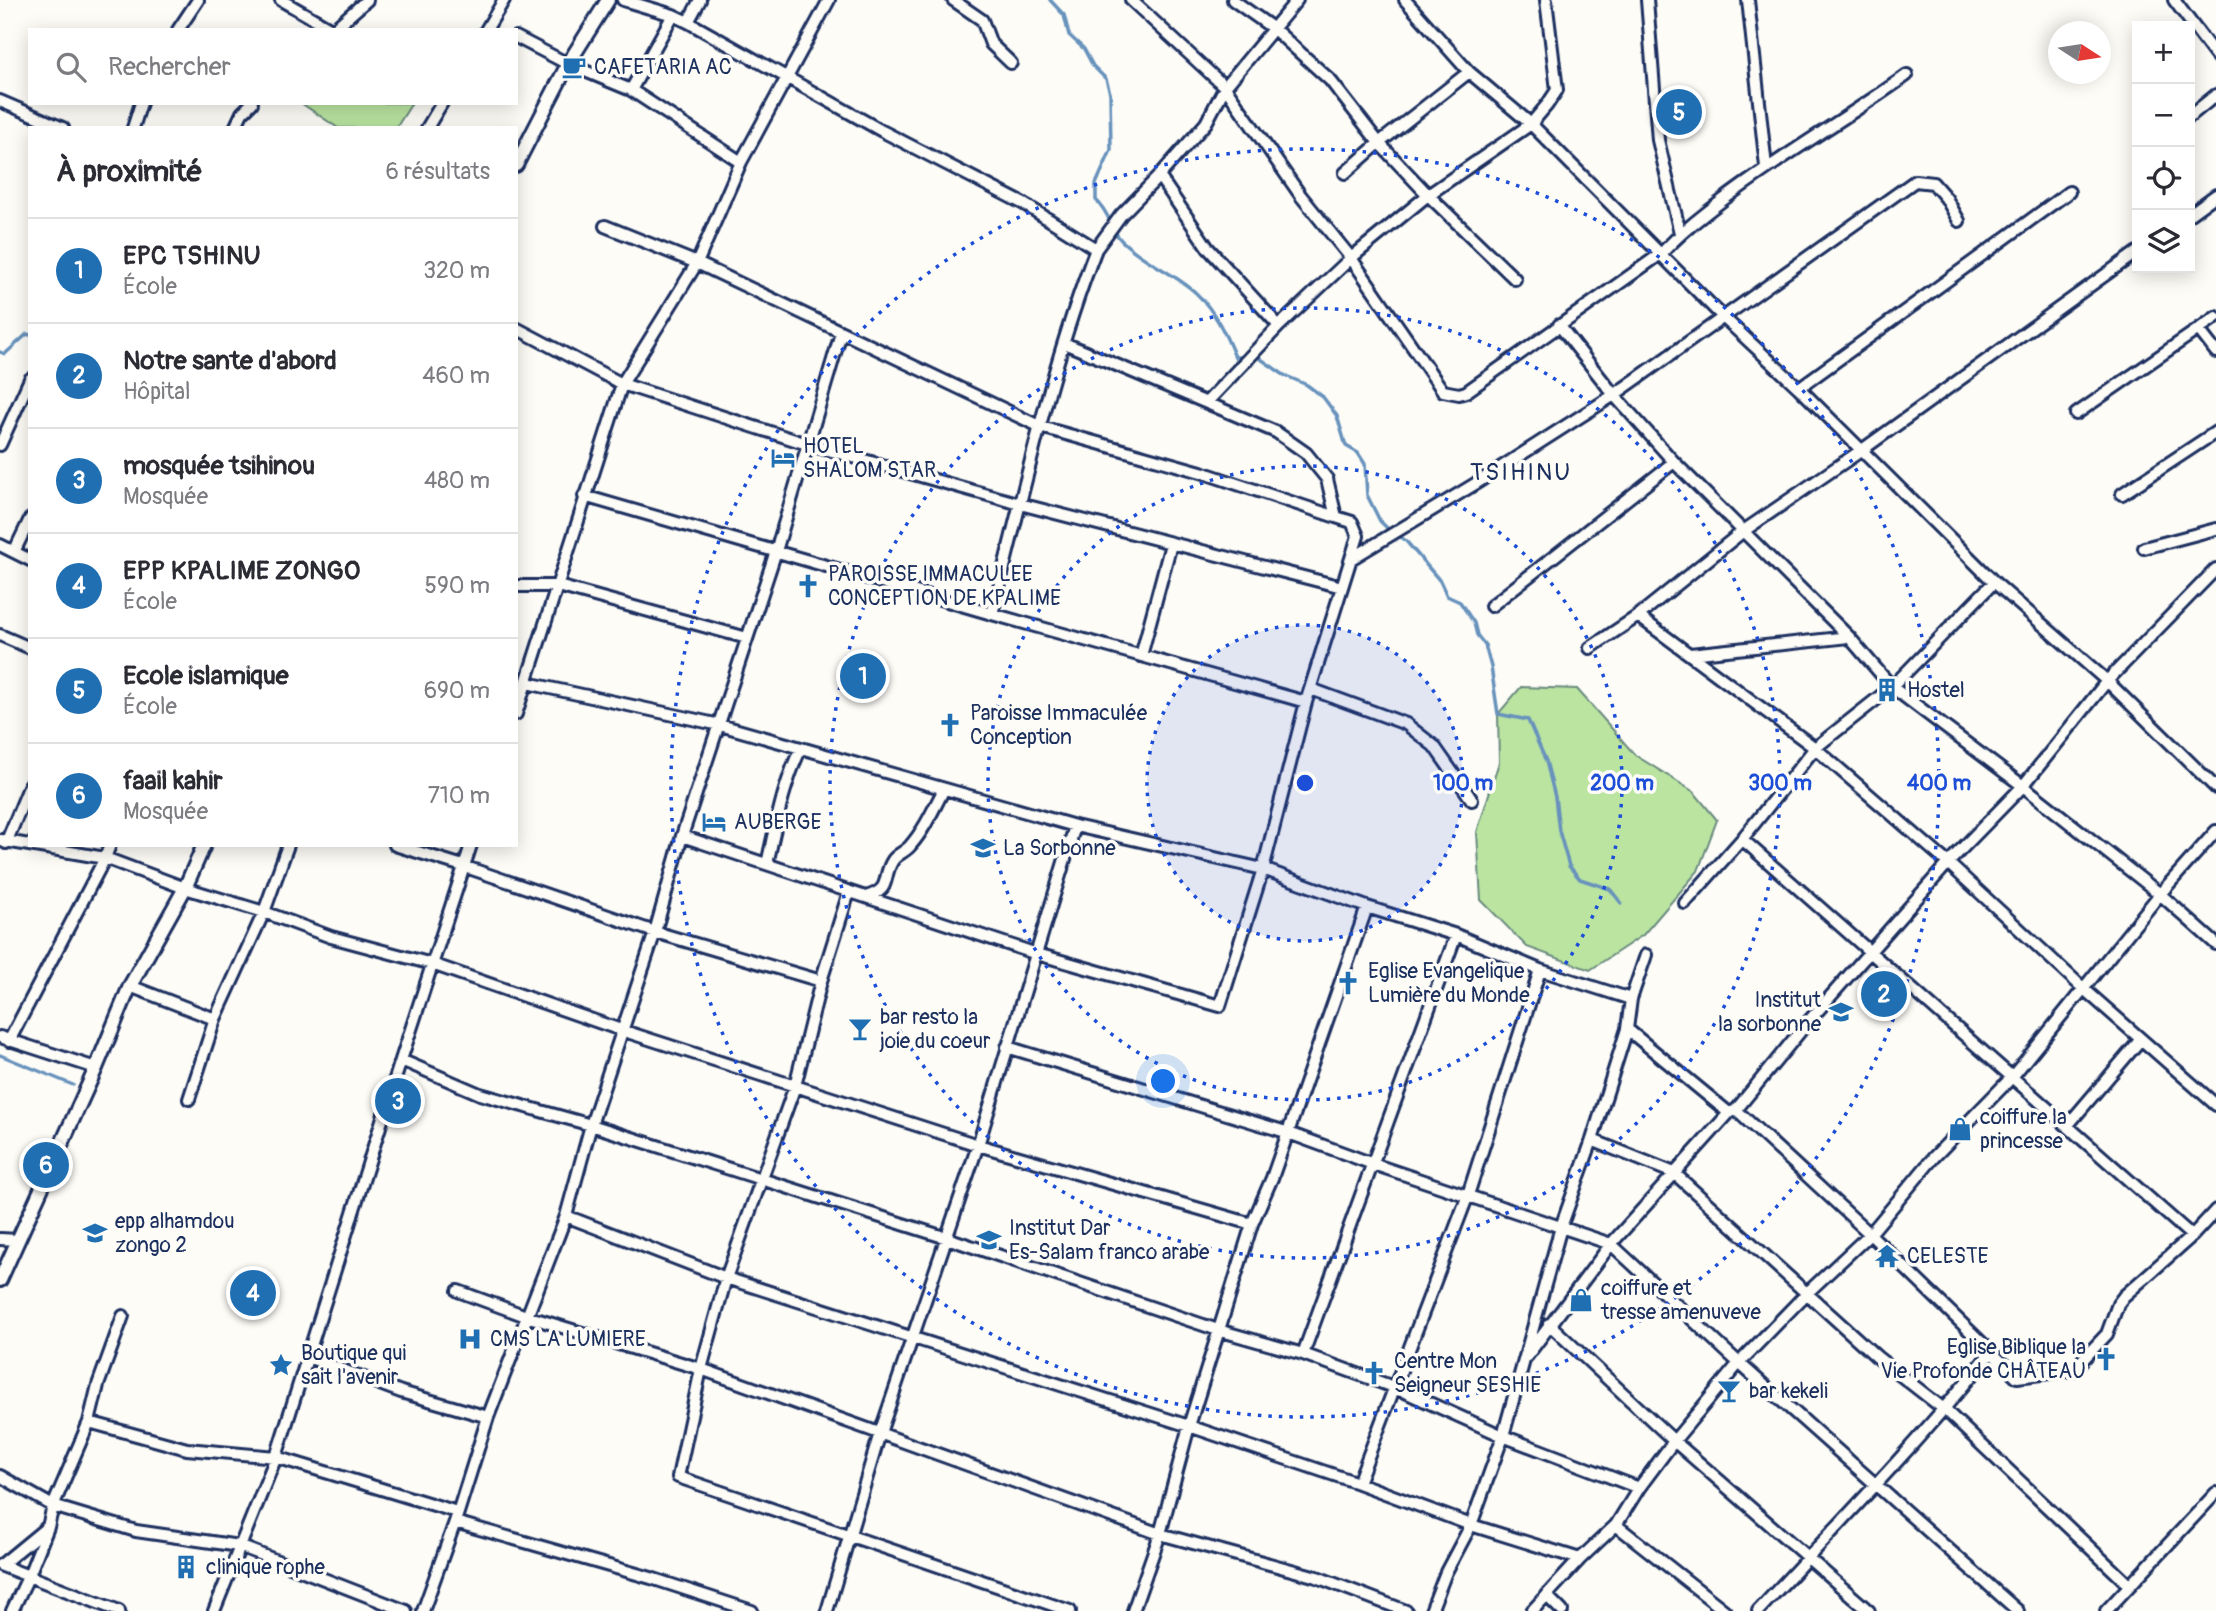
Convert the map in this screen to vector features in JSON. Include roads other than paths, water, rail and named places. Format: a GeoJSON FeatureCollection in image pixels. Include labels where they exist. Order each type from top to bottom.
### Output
{"type":"FeatureCollection","features":[{"type":"Feature","properties":{"kind":"street"},"geometry":{"type":"LineString","coordinates":[[179,28],[198,0]]}},
{"type":"Feature","properties":{"kind":"street"},"geometry":{"type":"LineString","coordinates":[[281,0],[330,28]]}},
{"type":"Feature","properties":{"kind":"street"},"geometry":{"type":"LineString","coordinates":[[335,28],[367,0]]}},
{"type":"Feature","properties":{"kind":"street"},"geometry":{"type":"LineString","coordinates":[[488,27],[504,0]]}},
{"type":"Feature","properties":{"kind":"street"},"geometry":{"type":"LineString","coordinates":[[518,161],[568,64],[608,0]]}},
{"type":"Feature","properties":{"kind":"street"},"geometry":{"type":"LineString","coordinates":[[623,0],[688,22],[788,79],[1024,204],[1096,249]]}},
{"type":"Feature","properties":{"kind":"street"},"geometry":{"type":"LineString","coordinates":[[688,22],[700,0]]}},
{"type":"Feature","properties":{"kind":"street"},"geometry":{"type":"LineString","coordinates":[[518,709],[622,384],[697,263],[741,162],[829,0]]}},
{"type":"Feature","properties":{"kind":"street"},"geometry":{"type":"LineString","coordinates":[[953,0],[982,20],[991,44],[1011,63]]}},
{"type":"Feature","properties":{"kind":"street"},"geometry":{"type":"LineString","coordinates":[[1131,0],[1225,87],[1301,196],[1351,258],[1443,391],[1451,394],[1466,392],[1662,253],[1680,233],[1766,167],[1867,104],[1907,75]]}},
{"type":"Feature","properties":{"kind":"street"},"geometry":{"type":"LineString","coordinates":[[1233,0],[1274,29],[1330,80],[1379,143],[1428,195],[1515,279]]}},
{"type":"Feature","properties":{"kind":"street"},"geometry":{"type":"LineString","coordinates":[[992,614],[1064,342],[1096,249],[1121,215],[1206,123],[1225,87],[1297,0]]}},
{"type":"Feature","properties":{"kind":"street"},"geometry":{"type":"LineString","coordinates":[[1405,0],[1469,72],[1531,124],[1723,317],[1799,388],[1994,582],[2108,681],[2216,788]]}},
{"type":"Feature","properties":{"kind":"street"},"geometry":{"type":"LineString","coordinates":[[1208,402],[1279,326],[1351,258],[1428,195],[1531,124],[1557,90],[1546,0]]}},
{"type":"Feature","properties":{"kind":"street"},"geometry":{"type":"LineString","coordinates":[[1647,0],[1658,140],[1680,233]]}},
{"type":"Feature","properties":{"kind":"street"},"geometry":{"type":"LineString","coordinates":[[1748,0],[1766,167]]}},
{"type":"Feature","properties":{"kind":"street"},"geometry":{"type":"LineString","coordinates":[[2174,0],[2216,56]]}},
{"type":"Feature","properties":{"kind":"street"},"geometry":{"type":"LineString","coordinates":[[631,90],[673,15]]}},
{"type":"Feature","properties":{"kind":"street"},"geometry":{"type":"LineString","coordinates":[[518,38],[568,64],[631,90],[741,162]]}},
{"type":"Feature","properties":{"kind":"street"},"geometry":{"type":"LineString","coordinates":[[1345,173],[1469,72]]}},
{"type":"Feature","properties":{"kind":"street"},"geometry":{"type":"LineString","coordinates":[[2195,112],[2216,95]]}},
{"type":"Feature","properties":{"kind":"street"},"geometry":{"type":"LineString","coordinates":[[0,101],[58,126]]}},
{"type":"Feature","properties":{"kind":"street"},"geometry":{"type":"LineString","coordinates":[[134,126],[140,105]]}},
{"type":"Feature","properties":{"kind":"street"},"geometry":{"type":"LineString","coordinates":[[236,126],[242,113],[250,105]]}},
{"type":"Feature","properties":{"kind":"street"},"geometry":{"type":"LineString","coordinates":[[428,126],[441,105]]}},
{"type":"Feature","properties":{"kind":"street"},"geometry":{"type":"LineString","coordinates":[[1159,176],[1208,248],[1279,326]]}},
{"type":"Feature","properties":{"kind":"street"},"geometry":{"type":"LineString","coordinates":[[1351,559],[1614,395],[1915,181],[1933,183],[1946,198],[1959,221]]}},
{"type":"Feature","properties":{"kind":"street"},"geometry":{"type":"LineString","coordinates":[[1799,388],[2069,192]]}},
{"type":"Feature","properties":{"kind":"street"},"geometry":{"type":"LineString","coordinates":[[2195,210],[2216,195]]}},
{"type":"Feature","properties":{"kind":"street"},"geometry":{"type":"LineString","coordinates":[[605,226],[697,263],[1041,427],[1201,472],[1352,522],[1358,536],[1306,702],[1263,869],[1220,1006],[1037,954],[682,836]]}},
{"type":"Feature","properties":{"kind":"street"},"geometry":{"type":"LineString","coordinates":[[1590,649],[1638,616],[1742,532],[1862,450],[2132,256]]}},
{"type":"Feature","properties":{"kind":"street"},"geometry":{"type":"LineString","coordinates":[[2076,414],[2216,317]]}},
{"type":"Feature","properties":{"kind":"street"},"geometry":{"type":"LineString","coordinates":[[1559,325],[1614,395],[1674,463],[1849,637],[1892,687],[2160,894],[2216,944]]}},
{"type":"Feature","properties":{"kind":"street"},"geometry":{"type":"LineString","coordinates":[[518,329],[622,384],[807,444],[1020,504],[1342,587]]}},
{"type":"Feature","properties":{"kind":"street"},"geometry":{"type":"LineString","coordinates":[[2199,330],[2216,352]]}},
{"type":"Feature","properties":{"kind":"street"},"geometry":{"type":"LineString","coordinates":[[423,1611],[488,1417],[566,1216],[591,1125],[776,551],[841,333]]}},
{"type":"Feature","properties":{"kind":"street"},"geometry":{"type":"LineString","coordinates":[[1064,342],[1276,432],[1306,453],[1327,479],[1336,517]]}},
{"type":"Feature","properties":{"kind":"street"},"geometry":{"type":"LineString","coordinates":[[0,445],[4,423],[28,382]]}},
{"type":"Feature","properties":{"kind":"street"},"geometry":{"type":"LineString","coordinates":[[2122,494],[2216,432]]}},
{"type":"Feature","properties":{"kind":"street"},"geometry":{"type":"LineString","coordinates":[[1491,606],[1674,463]]}},
{"type":"Feature","properties":{"kind":"street"},"geometry":{"type":"LineString","coordinates":[[584,496],[1306,702]]}},
{"type":"Feature","properties":{"kind":"street"},"geometry":{"type":"LineString","coordinates":[[14,552],[28,523]]}},
{"type":"Feature","properties":{"kind":"street"},"geometry":{"type":"LineString","coordinates":[[2144,548],[2216,529]]}},
{"type":"Feature","properties":{"kind":"street"},"geometry":{"type":"LineString","coordinates":[[1141,656],[1171,544]]}},
{"type":"Feature","properties":{"kind":"street"},"geometry":{"type":"LineString","coordinates":[[0,545],[28,559]]}},
{"type":"Feature","properties":{"kind":"street"},"geometry":{"type":"LineString","coordinates":[[1527,1356],[1611,1244],[1732,1112],[1948,863],[2023,786],[2108,681],[2216,569]]}},
{"type":"Feature","properties":{"kind":"street"},"geometry":{"type":"LineString","coordinates":[[1685,903],[1742,839],[1815,748],[1892,687],[1994,582]]}},
{"type":"Feature","properties":{"kind":"street"},"geometry":{"type":"LineString","coordinates":[[518,586],[558,586],[747,638]]}},
{"type":"Feature","properties":{"kind":"street"},"geometry":{"type":"LineString","coordinates":[[1638,616],[1815,748],[1948,863],[2084,989],[2216,1105]]}},
{"type":"Feature","properties":{"kind":"street"},"geometry":{"type":"LineString","coordinates":[[0,635],[28,648]]}},
{"type":"Feature","properties":{"kind":"street"},"geometry":{"type":"LineString","coordinates":[[1690,654],[1849,637]]}},
{"type":"Feature","properties":{"kind":"street"},"geometry":{"type":"LineString","coordinates":[[527,683],[720,725],[1075,826],[1263,869],[1367,907],[1456,935],[1540,970],[1631,999]]}},
{"type":"Feature","properties":{"kind":"street"},"geometry":{"type":"LineString","coordinates":[[1311,689],[1406,724],[1434,746],[1472,800]]}},
{"type":"Feature","properties":{"kind":"street"},"geometry":{"type":"LineString","coordinates":[[767,864],[776,816],[800,748]]}},
{"type":"Feature","properties":{"kind":"street"},"geometry":{"type":"LineString","coordinates":[[866,897],[880,892],[884,887],[894,859],[908,849],[920,833],[944,789]]}},
{"type":"Feature","properties":{"kind":"street"},"geometry":{"type":"LineString","coordinates":[[28,790],[3,841],[28,845]]}},
{"type":"Feature","properties":{"kind":"street"},"geometry":{"type":"LineString","coordinates":[[827,1611],[880,1433],[978,1144],[1075,826]]}},
{"type":"Feature","properties":{"kind":"street"},"geometry":{"type":"LineString","coordinates":[[1532,1611],[1616,1524],[1674,1441],[1739,1363],[1807,1293],[1870,1234],[1934,1157],[2012,1077],[2160,894],[2216,831]]}},
{"type":"Feature","properties":{"kind":"street"},"geometry":{"type":"LineString","coordinates":[[1742,839],[2192,1236]]}},
{"type":"Feature","properties":{"kind":"street"},"geometry":{"type":"LineString","coordinates":[[37,847],[106,859],[331,937],[432,964],[621,1030],[795,1086],[978,1144],[1252,1224]]}},
{"type":"Feature","properties":{"kind":"street"},"geometry":{"type":"LineString","coordinates":[[96,1068],[5,1039],[106,859],[109,847]]}},
{"type":"Feature","properties":{"kind":"street"},"geometry":{"type":"LineString","coordinates":[[0,1280],[130,986],[185,888],[203,847]]}},
{"type":"Feature","properties":{"kind":"street"},"geometry":{"type":"LineString","coordinates":[[189,1099],[215,1019],[264,912],[287,847]]}},
{"type":"Feature","properties":{"kind":"street"},"geometry":{"type":"LineString","coordinates":[[401,847],[655,932],[821,981]]}},
{"type":"Feature","properties":{"kind":"street"},"geometry":{"type":"LineString","coordinates":[[214,1611],[276,1457],[470,847]]}},
{"type":"Feature","properties":{"kind":"street"},"geometry":{"type":"LineString","coordinates":[[849,891],[821,981],[795,1086],[726,1278],[701,1369],[678,1477],[1070,1611]]}},
{"type":"Feature","properties":{"kind":"street"},"geometry":{"type":"LineString","coordinates":[[1133,1611],[1160,1534],[1189,1426],[1252,1224],[1272,1178],[1367,907]]}},
{"type":"Feature","properties":{"kind":"street"},"geometry":{"type":"LineString","coordinates":[[1303,1354],[1456,935]]}},
{"type":"Feature","properties":{"kind":"street"},"geometry":{"type":"LineString","coordinates":[[1432,1611],[1446,1573],[1471,1525],[1503,1436],[1561,1227],[1627,1029],[1631,999],[1646,955]]}},
{"type":"Feature","properties":{"kind":"street"},"geometry":{"type":"LineString","coordinates":[[1358,1483],[1468,1195],[1540,970]]}},
{"type":"Feature","properties":{"kind":"street"},"geometry":{"type":"LineString","coordinates":[[130,986],[215,1019]]}},
{"type":"Feature","properties":{"kind":"street"},"geometry":{"type":"LineString","coordinates":[[1627,1029],[1732,1112],[1870,1234],[2017,1377],[2073,1370],[2107,1334],[2118,1304],[2124,1296],[2192,1236],[2216,1210]]}},
{"type":"Feature","properties":{"kind":"street"},"geometry":{"type":"LineString","coordinates":[[2067,1126],[2141,1039]]}},
{"type":"Feature","properties":{"kind":"street"},"geometry":{"type":"LineString","coordinates":[[1007,1047],[1286,1132],[1611,1244],[1739,1363],[2018,1611]]}},
{"type":"Feature","properties":{"kind":"street"},"geometry":{"type":"LineString","coordinates":[[401,1060],[480,1094],[591,1125],[947,1238],[1218,1330],[1303,1354],[1396,1388],[1503,1436],[1639,1488]]}},
{"type":"Feature","properties":{"kind":"street"},"geometry":{"type":"LineString","coordinates":[[1592,1140],[1674,1173],[1877,1357],[1945,1410],[2129,1585]]}},
{"type":"Feature","properties":{"kind":"street"},"geometry":{"type":"LineString","coordinates":[[566,1216],[726,1278],[1189,1426],[1358,1483],[1471,1525],[1580,1559]]}},
{"type":"Feature","properties":{"kind":"street"},"geometry":{"type":"LineString","coordinates":[[0,1239],[18,1240]]}},
{"type":"Feature","properties":{"kind":"street"},"geometry":{"type":"LineString","coordinates":[[458,1291],[526,1316],[701,1369],[1160,1534],[1317,1577],[1406,1611]]}},
{"type":"Feature","properties":{"kind":"street"},"geometry":{"type":"LineString","coordinates":[[12,1611],[29,1575],[48,1527],[53,1506],[89,1422],[98,1385],[123,1316]]}},
{"type":"Feature","properties":{"kind":"street"},"geometry":{"type":"LineString","coordinates":[[1549,1324],[1674,1441],[1869,1611]]}},
{"type":"Feature","properties":{"kind":"street"},"geometry":{"type":"LineString","coordinates":[[1758,1611],[1945,1410],[1992,1352]]}},
{"type":"Feature","properties":{"kind":"street"},"geometry":{"type":"LineString","coordinates":[[308,1357],[401,1392],[488,1417]]}},
{"type":"Feature","properties":{"kind":"street"},"geometry":{"type":"LineString","coordinates":[[89,1422],[187,1449],[276,1457],[752,1611]]}},
{"type":"Feature","properties":{"kind":"street"},"geometry":{"type":"LineString","coordinates":[[0,1476],[53,1506],[136,1531],[239,1546],[406,1611]]}},
{"type":"Feature","properties":{"kind":"street"},"geometry":{"type":"LineString","coordinates":[[2106,1611],[2216,1493]]}},
{"type":"Feature","properties":{"kind":"street"},"geometry":{"type":"LineString","coordinates":[[1616,1524],[1726,1611]]}},
{"type":"Feature","properties":{"kind":"street"},"geometry":{"type":"LineString","coordinates":[[1,1565],[48,1527]]}},
{"type":"Feature","properties":{"kind":"street"},"geometry":{"type":"LineString","coordinates":[[1,1565],[119,1611]]}},
{"type":"Feature","properties":{"kind":"street"},"geometry":{"type":"LineString","coordinates":[[1546,1595],[1562,1611]]}},
{"type":"Feature","properties":{"kind":"waterway"},"geometry":{"type":"LineString","coordinates":[[1050,0],[1064,15],[1069,35],[1084,49],[1093,66],[1106,79],[1110,93],[1111,150],[1096,184],[1096,200],[1121,240],[1196,293],[1214,315],[1235,357],[1245,357]]}},
{"type":"Feature","properties":{"kind":"waterway"},"geometry":{"type":"LineString","coordinates":[[0,352],[5,354],[28,334]]}},
{"type":"Feature","properties":{"kind":"waterway"},"geometry":{"type":"LineString","coordinates":[[1253,357],[1258,357],[1284,375],[1307,385],[1323,397],[1337,416],[1346,446],[1358,453],[1365,464],[1367,495],[1380,521],[1406,541],[1440,581],[1447,596],[1460,602],[1474,623],[1477,635],[1485,645],[1491,667],[1498,714],[1528,720],[1546,761],[1555,797],[1559,831],[1569,866],[1580,879],[1610,889],[1621,903]]}},
{"type":"Feature","properties":{"kind":"waterway"},"geometry":{"type":"LineString","coordinates":[[0,1055],[73,1085]]}},
{"type":"Feature","properties":{"kind":"place","name":"CAFETARIA AC"},"geometry":{"type":"Point","coordinates":[574,67]}},
{"type":"Feature","properties":{"kind":"place","name":"Ecole islamique"},"geometry":{"type":"Point","coordinates":[1679,112]}},
{"type":"Feature","properties":{"kind":"place","name":"HOTEL SHALOM STAR"},"geometry":{"type":"Point","coordinates":[783,458]}},
{"type":"Feature","properties":{"kind":"place","name":"PAROISSE IMMACULEE CONCEPTION DE KPALIME"},"geometry":{"type":"Point","coordinates":[808,586]}},
{"type":"Feature","properties":{"kind":"place","name":"EPC TSHINU"},"geometry":{"type":"Point","coordinates":[863,676]}},
{"type":"Feature","properties":{"kind":"place","name":"Hostel"},"geometry":{"type":"Point","coordinates":[1887,690]}},
{"type":"Feature","properties":{"kind":"place","name":"Paroisse Immaculée Conception"},"geometry":{"type":"Point","coordinates":[950,725]}},
{"type":"Feature","properties":{"kind":"place","name":"AUBERGE"},"geometry":{"type":"Point","coordinates":[714,822]}},
{"type":"Feature","properties":{"kind":"place","name":"La Sorbonne"},"geometry":{"type":"Point","coordinates":[983,848]}},
{"type":"Feature","properties":{"kind":"place","name":"Eglise Evangelique Lumière du Monde"},"geometry":{"type":"Point","coordinates":[1348,983]}},
{"type":"Feature","properties":{"kind":"place","name":"Notre sante d'abord"},"geometry":{"type":"Point","coordinates":[1884,994]}},
{"type":"Feature","properties":{"kind":"place","name":"Institut la sorbonne"},"geometry":{"type":"Point","coordinates":[1841,1012]}},
{"type":"Feature","properties":{"kind":"place","name":"bar resto la joie du coeur"},"geometry":{"type":"Point","coordinates":[860,1029]}},
{"type":"Feature","properties":{"kind":"place","name":"mosquée tsihinou"},"geometry":{"type":"Point","coordinates":[398,1101]}},
{"type":"Feature","properties":{"kind":"place","name":"coiffure la princesse"},"geometry":{"type":"Point","coordinates":[1960,1129]}},
{"type":"Feature","properties":{"kind":"place","name":"faail kahir"},"geometry":{"type":"Point","coordinates":[46,1165]}},
{"type":"Feature","properties":{"kind":"place","name":"epp alhamdou zongo 2"},"geometry":{"type":"Point","coordinates":[95,1233]}},
{"type":"Feature","properties":{"kind":"place","name":"Institut Dar Es-Salam franco arabe"},"geometry":{"type":"Point","coordinates":[989,1240]}},
{"type":"Feature","properties":{"kind":"place","name":"CELESTE"},"geometry":{"type":"Point","coordinates":[1887,1256]}},
{"type":"Feature","properties":{"kind":"place","name":"EPP KPALIME ZONGO"},"geometry":{"type":"Point","coordinates":[253,1293]}},
{"type":"Feature","properties":{"kind":"place","name":"coiffure et tresse amenuveve"},"geometry":{"type":"Point","coordinates":[1581,1300]}},
{"type":"Feature","properties":{"kind":"place","name":"CMS LA LUMIERE"},"geometry":{"type":"Point","coordinates":[470,1339]}},
{"type":"Feature","properties":{"kind":"place","name":"Eglise Biblique la Vie Profonde CHÂTEAU"},"geometry":{"type":"Point","coordinates":[2106,1359]}},
{"type":"Feature","properties":{"kind":"place","name":"Boutique qui sait l'avenir"},"geometry":{"type":"Point","coordinates":[281,1365]}},
{"type":"Feature","properties":{"kind":"place","name":"Centre Mon Seigneur SESHIE"},"geometry":{"type":"Point","coordinates":[1374,1373]}},
{"type":"Feature","properties":{"kind":"place","name":"bar kekeli"},"geometry":{"type":"Point","coordinates":[1729,1391]}},
{"type":"Feature","properties":{"kind":"place","name":"clinique rophe"},"geometry":{"type":"Point","coordinates":[186,1567]}},
{"type":"Feature","properties":{"kind":"district","name":"TSIHINU"},"geometry":{"type":"Point","coordinates":[1521,472]}}]}
